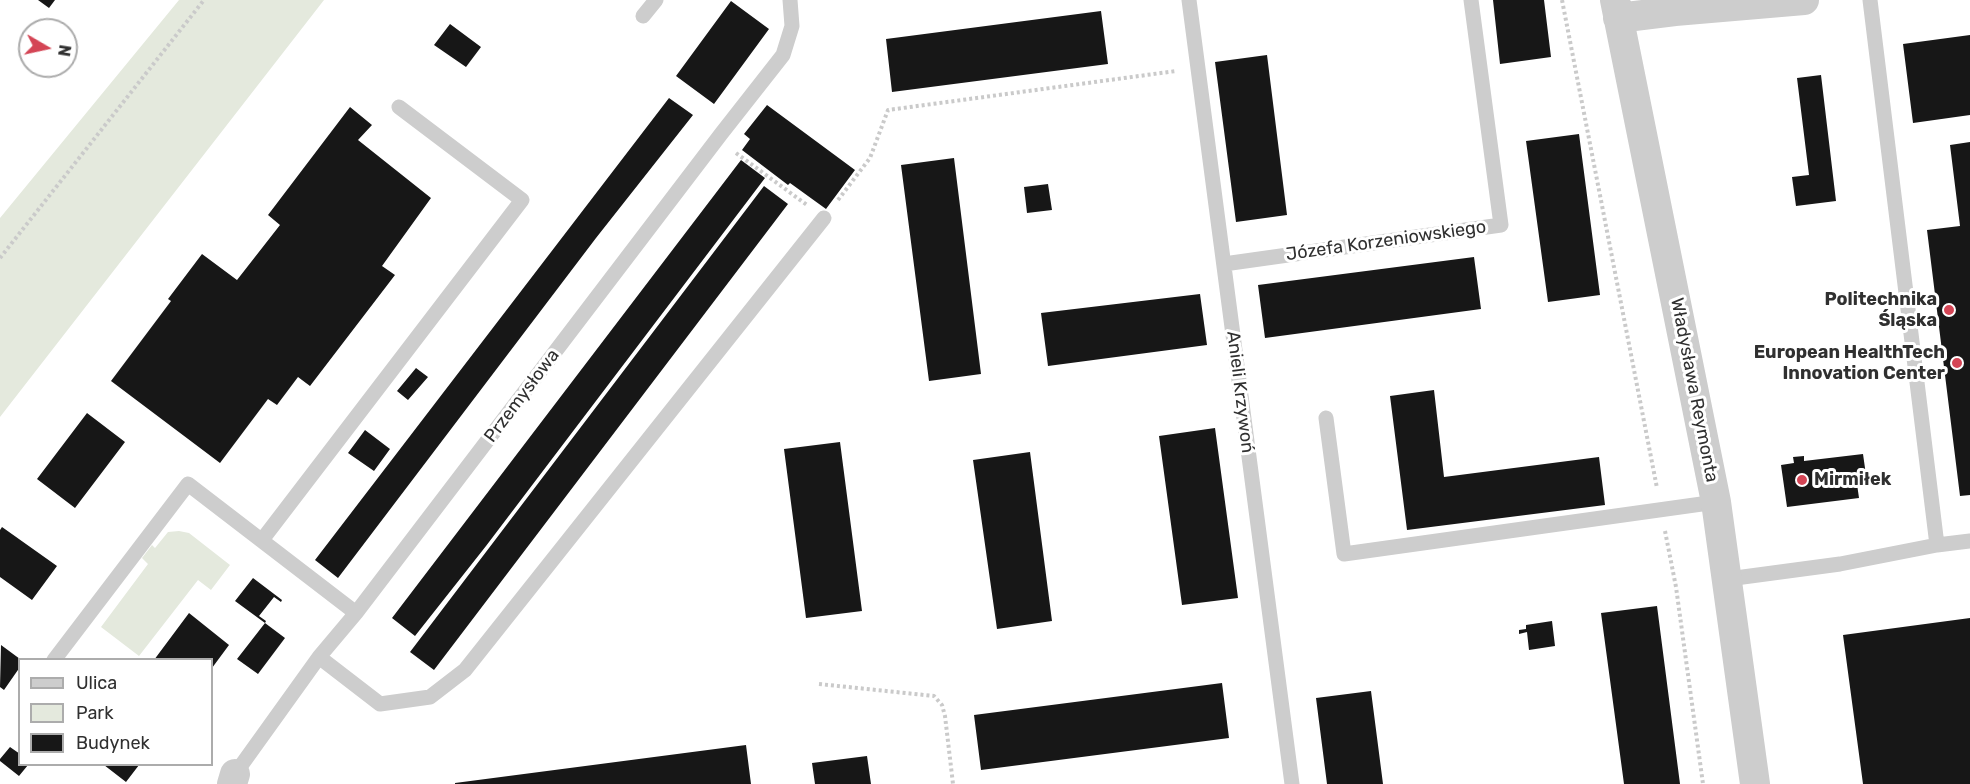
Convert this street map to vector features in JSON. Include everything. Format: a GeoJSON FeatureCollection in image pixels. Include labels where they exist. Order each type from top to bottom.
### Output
{"type":"FeatureCollection","features":[{"type":"Feature","properties":{"kind":"street"},"geometry":{"type":"LineString","coordinates":[[1616,9],[1676,11],[1803,0]]}},
{"type":"Feature","properties":{"kind":"street","name":"Władysława Reymonta"},"geometry":{"type":"LineString","coordinates":[[1616,9],[1716,502],[1755,784]]}},
{"type":"Feature","properties":{"kind":"lane"},"geometry":{"type":"LineString","coordinates":[[643,16],[656,0]]}},
{"type":"Feature","properties":{"kind":"lane","name":"Przemysłowa"},"geometry":{"type":"LineString","coordinates":[[233,779],[319,657],[356,613],[783,55],[792,26],[790,0]]}},
{"type":"Feature","properties":{"kind":"lane","name":"Anieli Krzywoń"},"geometry":{"type":"LineString","coordinates":[[1189,0],[1292,784]]}},
{"type":"Feature","properties":{"kind":"lane","name":"Józefa Korzeniowskiego"},"geometry":{"type":"LineString","coordinates":[[1224,264],[1502,225],[1471,0]]}},
{"type":"Feature","properties":{"kind":"lane"},"geometry":{"type":"LineString","coordinates":[[1870,0],[1936,545]]}},
{"type":"Feature","properties":{"kind":"lane"},"geometry":{"type":"LineString","coordinates":[[262,540],[522,200],[399,107]]}},
{"type":"Feature","properties":{"kind":"lane"},"geometry":{"type":"LineString","coordinates":[[319,657],[380,704],[430,698],[465,670],[824,218]]}},
{"type":"Feature","properties":{"kind":"lane"},"geometry":{"type":"LineString","coordinates":[[1326,418],[1344,554],[1716,502]]}},
{"type":"Feature","properties":{"kind":"lane"},"geometry":{"type":"LineString","coordinates":[[56,658],[188,484],[356,613]]}},
{"type":"Feature","properties":{"kind":"lane"},"geometry":{"type":"LineString","coordinates":[[1728,579],[1840,564],[1936,545],[1970,541]]}},
{"type":"Feature","properties":{"kind":"path"},"geometry":{"type":"LineString","coordinates":[[0,258],[204,0]]}},
{"type":"Feature","properties":{"kind":"path"},"geometry":{"type":"LineString","coordinates":[[1562,0],[1676,587],[1703,784]]}},
{"type":"Feature","properties":{"kind":"path"},"geometry":{"type":"LineString","coordinates":[[717,140],[824,218],[870,158],[888,110],[1198,68]]}},
{"type":"Feature","properties":{"kind":"path"},"geometry":{"type":"LineString","coordinates":[[819,684],[934,696],[942,705],[945,716],[953,784]]}},
{"type":"Feature","properties":{"kind":"green space"},"geometry":{"type":"Polygon","coordinates":[[[179,0],[324,0],[0,417],[0,218],[179,0]]]}},
{"type":"Feature","properties":{"kind":"green space"},"geometry":{"type":"Polygon","coordinates":[[[168,532],[189,533],[230,565],[211,590],[198,580],[139,656],[101,627],[148,564],[142,558],[152,545],[155,548],[168,532]]]}},
{"type":"Feature","properties":{"kind":"building"},"geometry":{"type":"Polygon","coordinates":[[[38,0],[55,0],[49,8],[38,0]]]}},
{"type":"Feature","properties":{"kind":"building"},"geometry":{"type":"Polygon","coordinates":[[[1493,0],[1544,0],[1551,57],[1500,64],[1493,0]]]}},
{"type":"Feature","properties":{"kind":"building"},"geometry":{"type":"Polygon","coordinates":[[[731,1],[769,29],[714,104],[676,76],[731,1]]]}},
{"type":"Feature","properties":{"kind":"building"},"geometry":{"type":"Polygon","coordinates":[[[1101,11],[1108,64],[892,92],[886,39],[1101,11]]]}},
{"type":"Feature","properties":{"kind":"building"},"geometry":{"type":"Polygon","coordinates":[[[450,24],[481,47],[466,67],[434,45],[450,24]]]}},
{"type":"Feature","properties":{"kind":"building"},"geometry":{"type":"Polygon","coordinates":[[[1970,35],[1970,115],[1913,123],[1903,44],[1970,35]]]}},
{"type":"Feature","properties":{"kind":"building"},"geometry":{"type":"Polygon","coordinates":[[[1267,55],[1287,215],[1236,222],[1215,62],[1267,55]]]}},
{"type":"Feature","properties":{"kind":"building"},"geometry":{"type":"Polygon","coordinates":[[[1821,75],[1836,201],[1796,206],[1792,177],[1809,175],[1797,78],[1821,75]]]}},
{"type":"Feature","properties":{"kind":"building"},"geometry":{"type":"Polygon","coordinates":[[[669,98],[693,115],[596,238],[338,578],[315,560],[669,98]]]}},
{"type":"Feature","properties":{"kind":"building"},"geometry":{"type":"Polygon","coordinates":[[[767,105],[855,170],[826,209],[790,183],[788,185],[742,150],[750,139],[744,134],[767,105]]]}},
{"type":"Feature","properties":{"kind":"building"},"geometry":{"type":"Polygon","coordinates":[[[350,107],[372,125],[358,140],[431,198],[382,266],[395,275],[310,386],[298,377],[277,405],[268,399],[220,463],[111,381],[171,301],[168,299],[202,254],[237,280],[280,225],[268,215],[350,107]]]}},
{"type":"Feature","properties":{"kind":"building"},"geometry":{"type":"Polygon","coordinates":[[[1579,134],[1600,295],[1548,302],[1526,141],[1579,134]]]}},
{"type":"Feature","properties":{"kind":"building","name":"European HealthTech Innovation Center"},"geometry":{"type":"Polygon","coordinates":[[[1970,142],[1970,495],[1960,496],[1927,230],[1960,226],[1950,145],[1970,142]]]}},
{"type":"Feature","properties":{"kind":"building"},"geometry":{"type":"Polygon","coordinates":[[[954,158],[981,374],[929,381],[901,165],[954,158]]]}},
{"type":"Feature","properties":{"kind":"building"},"geometry":{"type":"Polygon","coordinates":[[[741,160],[765,178],[415,636],[392,618],[741,160]]]}},
{"type":"Feature","properties":{"kind":"building"},"geometry":{"type":"Polygon","coordinates":[[[1048,184],[1052,210],[1027,213],[1024,187],[1048,184]]]}},
{"type":"Feature","properties":{"kind":"building"},"geometry":{"type":"Polygon","coordinates":[[[764,186],[788,204],[434,670],[410,652],[764,186]]]}},
{"type":"Feature","properties":{"kind":"building"},"geometry":{"type":"Polygon","coordinates":[[[1474,257],[1481,309],[1265,338],[1258,285],[1474,257]]]}},
{"type":"Feature","properties":{"kind":"building"},"geometry":{"type":"Polygon","coordinates":[[[1200,294],[1207,345],[1048,366],[1041,313],[1200,294]]]}},
{"type":"Feature","properties":{"kind":"building"},"geometry":{"type":"Polygon","coordinates":[[[416,368],[428,377],[408,400],[397,391],[416,368]]]}},
{"type":"Feature","properties":{"kind":"building"},"geometry":{"type":"Polygon","coordinates":[[[1434,390],[1444,477],[1599,457],[1605,505],[1407,530],[1390,396],[1434,390]]]}},
{"type":"Feature","properties":{"kind":"building"},"geometry":{"type":"Polygon","coordinates":[[[87,413],[125,442],[75,508],[37,479],[87,413]]]}},
{"type":"Feature","properties":{"kind":"building"},"geometry":{"type":"Polygon","coordinates":[[[1215,428],[1238,598],[1182,605],[1159,436],[1215,428]]]}},
{"type":"Feature","properties":{"kind":"building"},"geometry":{"type":"Polygon","coordinates":[[[365,430],[390,449],[374,471],[348,453],[365,430]]]}},
{"type":"Feature","properties":{"kind":"building"},"geometry":{"type":"Polygon","coordinates":[[[840,442],[862,611],[806,618],[784,449],[840,442]]]}},
{"type":"Feature","properties":{"kind":"building"},"geometry":{"type":"Polygon","coordinates":[[[1030,452],[1052,621],[997,629],[973,460],[1030,452]]]}},
{"type":"Feature","properties":{"kind":"building"},"geometry":{"type":"Polygon","coordinates":[[[1863,454],[1867,482],[1857,484],[1859,498],[1787,507],[1781,465],[1794,463],[1793,457],[1804,456],[1804,461],[1863,454]]]}},
{"type":"Feature","properties":{"kind":"building"},"geometry":{"type":"Polygon","coordinates":[[[2,527],[57,566],[32,600],[0,577],[0,530],[2,527]]]}},
{"type":"Feature","properties":{"kind":"building"},"geometry":{"type":"Polygon","coordinates":[[[253,578],[282,600],[281,602],[274,597],[259,616],[266,621],[265,623],[235,601],[253,578]]]}},
{"type":"Feature","properties":{"kind":"building"},"geometry":{"type":"Polygon","coordinates":[[[1657,606],[1680,784],[1624,784],[1601,613],[1657,606]]]}},
{"type":"Feature","properties":{"kind":"building"},"geometry":{"type":"Polygon","coordinates":[[[189,613],[229,645],[213,667],[213,658],[155,658],[189,613]]]}},
{"type":"Feature","properties":{"kind":"building"},"geometry":{"type":"Polygon","coordinates":[[[1970,618],[1970,784],[1863,784],[1843,635],[1970,618]]]}},
{"type":"Feature","properties":{"kind":"building"},"geometry":{"type":"Polygon","coordinates":[[[1552,621],[1555,646],[1529,650],[1527,632],[1519,634],[1519,630],[1526,629],[1526,625],[1552,621]]]}},
{"type":"Feature","properties":{"kind":"building"},"geometry":{"type":"Polygon","coordinates":[[[265,623],[285,638],[258,674],[237,659],[265,623]]]}},
{"type":"Feature","properties":{"kind":"building"},"geometry":{"type":"Polygon","coordinates":[[[1,645],[19,658],[18,670],[4,690],[0,687],[1,645]]]}},
{"type":"Feature","properties":{"kind":"building"},"geometry":{"type":"Polygon","coordinates":[[[1222,683],[1229,738],[981,770],[974,715],[1222,683]]]}},
{"type":"Feature","properties":{"kind":"building"},"geometry":{"type":"Polygon","coordinates":[[[1371,691],[1383,784],[1327,784],[1316,698],[1371,691]]]}},
{"type":"Feature","properties":{"kind":"building"},"geometry":{"type":"Polygon","coordinates":[[[746,745],[751,784],[455,784],[455,783],[746,745]]]}},
{"type":"Feature","properties":{"kind":"building"},"geometry":{"type":"Polygon","coordinates":[[[10,747],[18,753],[18,766],[27,766],[19,776],[0,759],[10,747]]]}},
{"type":"Feature","properties":{"kind":"building"},"geometry":{"type":"Polygon","coordinates":[[[867,756],[871,784],[815,784],[812,763],[867,756]]]}},
{"type":"Feature","properties":{"kind":"building"},"geometry":{"type":"Polygon","coordinates":[[[105,766],[138,766],[126,782],[105,766]]]}},
{"type":"Feature","properties":{"kind":"place","name":"Politechnika Śląska"},"geometry":{"type":"Point","coordinates":[1949,310]}},
{"type":"Feature","properties":{"kind":"place","name":"European HealthTech Innovation Center"},"geometry":{"type":"Point","coordinates":[1957,363]}},
{"type":"Feature","properties":{"kind":"place","name":"Mirmiłek"},"geometry":{"type":"Point","coordinates":[1802,480]}}]}
